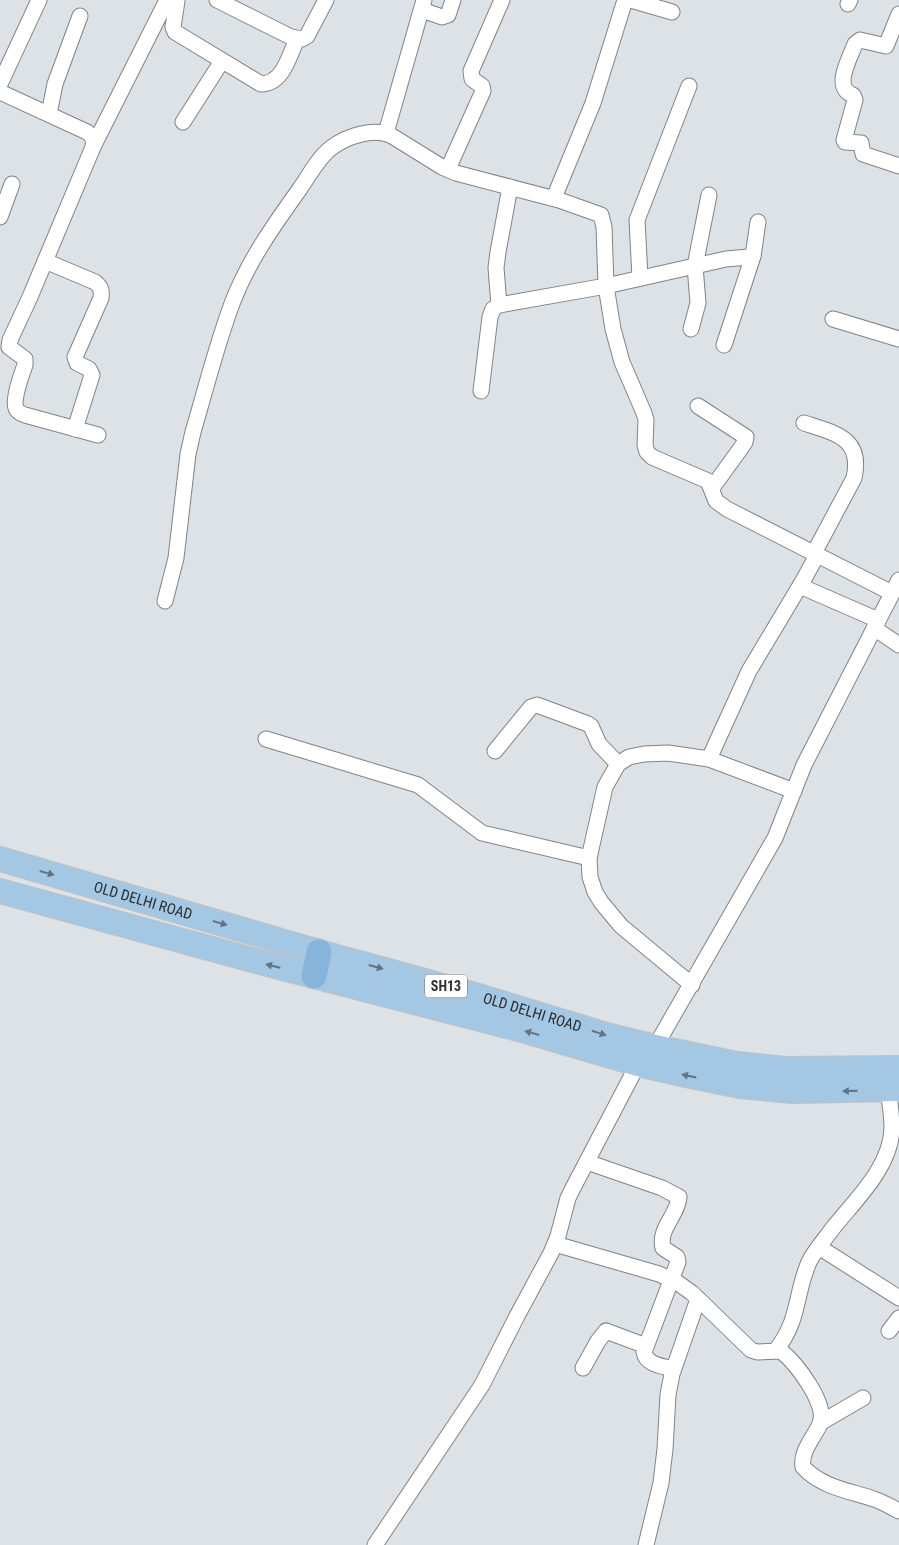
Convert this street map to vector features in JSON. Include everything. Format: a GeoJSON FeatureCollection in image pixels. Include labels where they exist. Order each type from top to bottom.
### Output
{"type":"FeatureCollection","features":[{"type":"Feature","properties":{"kind":"highway"},"geometry":{"type":"LineString","coordinates":[[314,976],[319,952]]}},
{"type":"Feature","properties":{"kind":"main road","name":"OLD DELHI ROAD"},"geometry":{"type":"LineString","coordinates":[[0,860],[465,992],[610,1036],[655,1047],[737,1064],[785,1069],[899,1068]]}},
{"type":"Feature","properties":{"kind":"main road","name":"OLD DELHI ROAD"},"geometry":{"type":"LineString","coordinates":[[0,891],[522,1030],[638,1064],[740,1086],[784,1090],[894,1090]]}},
{"type":"Feature","properties":{"kind":"street"},"geometry":{"type":"LineString","coordinates":[[0,84],[39,0]]}},
{"type":"Feature","properties":{"kind":"street"},"geometry":{"type":"LineString","coordinates":[[172,0],[173,27],[175,32],[260,84],[267,84],[280,75],[297,39]]}},
{"type":"Feature","properties":{"kind":"street"},"geometry":{"type":"LineString","coordinates":[[98,435],[25,416],[15,408],[25,359],[9,347],[10,340],[93,147],[172,0]]}},
{"type":"Feature","properties":{"kind":"street"},"geometry":{"type":"LineString","coordinates":[[217,0],[302,40],[307,36],[326,0]]}},
{"type":"Feature","properties":{"kind":"street"},"geometry":{"type":"LineString","coordinates":[[386,133],[423,5],[442,17],[448,15],[453,0]]}},
{"type":"Feature","properties":{"kind":"street"},"geometry":{"type":"LineString","coordinates":[[448,170],[483,91],[482,86],[472,79],[471,71],[502,0]]}},
{"type":"Feature","properties":{"kind":"street"},"geometry":{"type":"LineString","coordinates":[[554,198],[593,103],[625,0]]}},
{"type":"Feature","properties":{"kind":"street"},"geometry":{"type":"LineString","coordinates":[[631,0],[672,12]]}},
{"type":"Feature","properties":{"kind":"street"},"geometry":{"type":"LineString","coordinates":[[899,14],[886,46],[860,40],[855,44],[842,81],[847,93],[853,95],[855,100],[845,142],[858,142],[865,155],[899,166]]}},
{"type":"Feature","properties":{"kind":"street"},"geometry":{"type":"LineString","coordinates":[[49,114],[55,84],[80,16]]}},
{"type":"Feature","properties":{"kind":"street"},"geometry":{"type":"LineString","coordinates":[[183,122],[222,61]]}},
{"type":"Feature","properties":{"kind":"street"},"geometry":{"type":"LineString","coordinates":[[640,278],[636,220],[689,86]]}},
{"type":"Feature","properties":{"kind":"street"},"geometry":{"type":"LineString","coordinates":[[0,92],[92,136],[93,147]]}},
{"type":"Feature","properties":{"kind":"street"},"geometry":{"type":"LineString","coordinates":[[165,602],[176,558],[188,454],[228,315],[260,246],[319,160],[332,148],[347,139],[374,132],[386,133],[448,170],[554,198],[601,215],[604,227],[606,286],[612,329],[646,420],[645,438],[647,452],[652,457],[708,481],[716,501],[720,505],[816,554],[896,586],[804,765],[775,838],[655,1047]]}},
{"type":"Feature","properties":{"kind":"street"},"geometry":{"type":"LineString","coordinates":[[0,217],[12,184]]}},
{"type":"Feature","properties":{"kind":"street"},"geometry":{"type":"LineString","coordinates":[[499,304],[496,268],[510,187]]}},
{"type":"Feature","properties":{"kind":"street"},"geometry":{"type":"LineString","coordinates":[[690,329],[699,296],[696,266],[708,195]]}},
{"type":"Feature","properties":{"kind":"street"},"geometry":{"type":"LineString","coordinates":[[724,345],[753,256],[758,222]]}},
{"type":"Feature","properties":{"kind":"street"},"geometry":{"type":"LineString","coordinates":[[480,391],[490,317],[493,309],[499,304],[606,286],[726,259],[753,256]]}},
{"type":"Feature","properties":{"kind":"street"},"geometry":{"type":"LineString","coordinates":[[45,261],[95,282],[102,291],[101,298],[75,357],[77,363],[89,369],[92,375],[75,429]]}},
{"type":"Feature","properties":{"kind":"street"},"geometry":{"type":"LineString","coordinates":[[832,319],[899,339]]}},
{"type":"Feature","properties":{"kind":"street"},"geometry":{"type":"LineString","coordinates":[[698,406],[746,437],[741,448],[712,488]]}},
{"type":"Feature","properties":{"kind":"street"},"geometry":{"type":"LineString","coordinates":[[710,759],[749,671],[800,586],[854,478],[856,456],[850,444],[842,437],[804,423]]}},
{"type":"Feature","properties":{"kind":"street"},"geometry":{"type":"LineString","coordinates":[[800,586],[876,624],[899,645]]}},
{"type":"Feature","properties":{"kind":"street"},"geometry":{"type":"LineString","coordinates":[[495,751],[531,707],[537,705],[591,726],[599,744],[618,764]]}},
{"type":"Feature","properties":{"kind":"street"},"geometry":{"type":"LineString","coordinates":[[266,739],[418,785],[482,833],[588,858]]}},
{"type":"Feature","properties":{"kind":"street"},"geometry":{"type":"LineString","coordinates":[[692,985],[622,926],[605,908],[598,897],[590,877],[588,858],[605,787],[618,764],[629,758],[644,754],[682,754],[710,759],[794,790]]}},
{"type":"Feature","properties":{"kind":"street"},"geometry":{"type":"LineString","coordinates":[[375,1545],[482,1385],[555,1244],[568,1198],[638,1064]]}},
{"type":"Feature","properties":{"kind":"street"},"geometry":{"type":"LineString","coordinates":[[776,1350],[786,1338],[791,1327],[807,1269],[819,1247],[882,1164],[891,1140],[894,1090]]}},
{"type":"Feature","properties":{"kind":"street"},"geometry":{"type":"LineString","coordinates":[[586,1162],[662,1188],[680,1197],[679,1204],[662,1236],[663,1248],[677,1257],[678,1262],[646,1346],[645,1357],[650,1362],[673,1369]]}},
{"type":"Feature","properties":{"kind":"street"},"geometry":{"type":"LineString","coordinates":[[555,1244],[659,1274],[670,1279],[698,1299],[751,1350],[757,1352],[776,1350],[785,1354],[813,1390],[822,1410],[820,1423],[803,1456],[803,1467],[807,1472],[828,1484],[875,1500],[899,1511]]}},
{"type":"Feature","properties":{"kind":"street"},"geometry":{"type":"LineString","coordinates":[[819,1247],[899,1298]]}},
{"type":"Feature","properties":{"kind":"street"},"geometry":{"type":"LineString","coordinates":[[646,1545],[661,1484],[668,1395],[673,1369],[698,1299]]}},
{"type":"Feature","properties":{"kind":"street"},"geometry":{"type":"LineString","coordinates":[[889,1331],[899,1318]]}},
{"type":"Feature","properties":{"kind":"street"},"geometry":{"type":"LineString","coordinates":[[584,1368],[602,1334],[606,1331],[646,1346]]}},
{"type":"Feature","properties":{"kind":"street"},"geometry":{"type":"LineString","coordinates":[[820,1423],[863,1398]]}}]}
